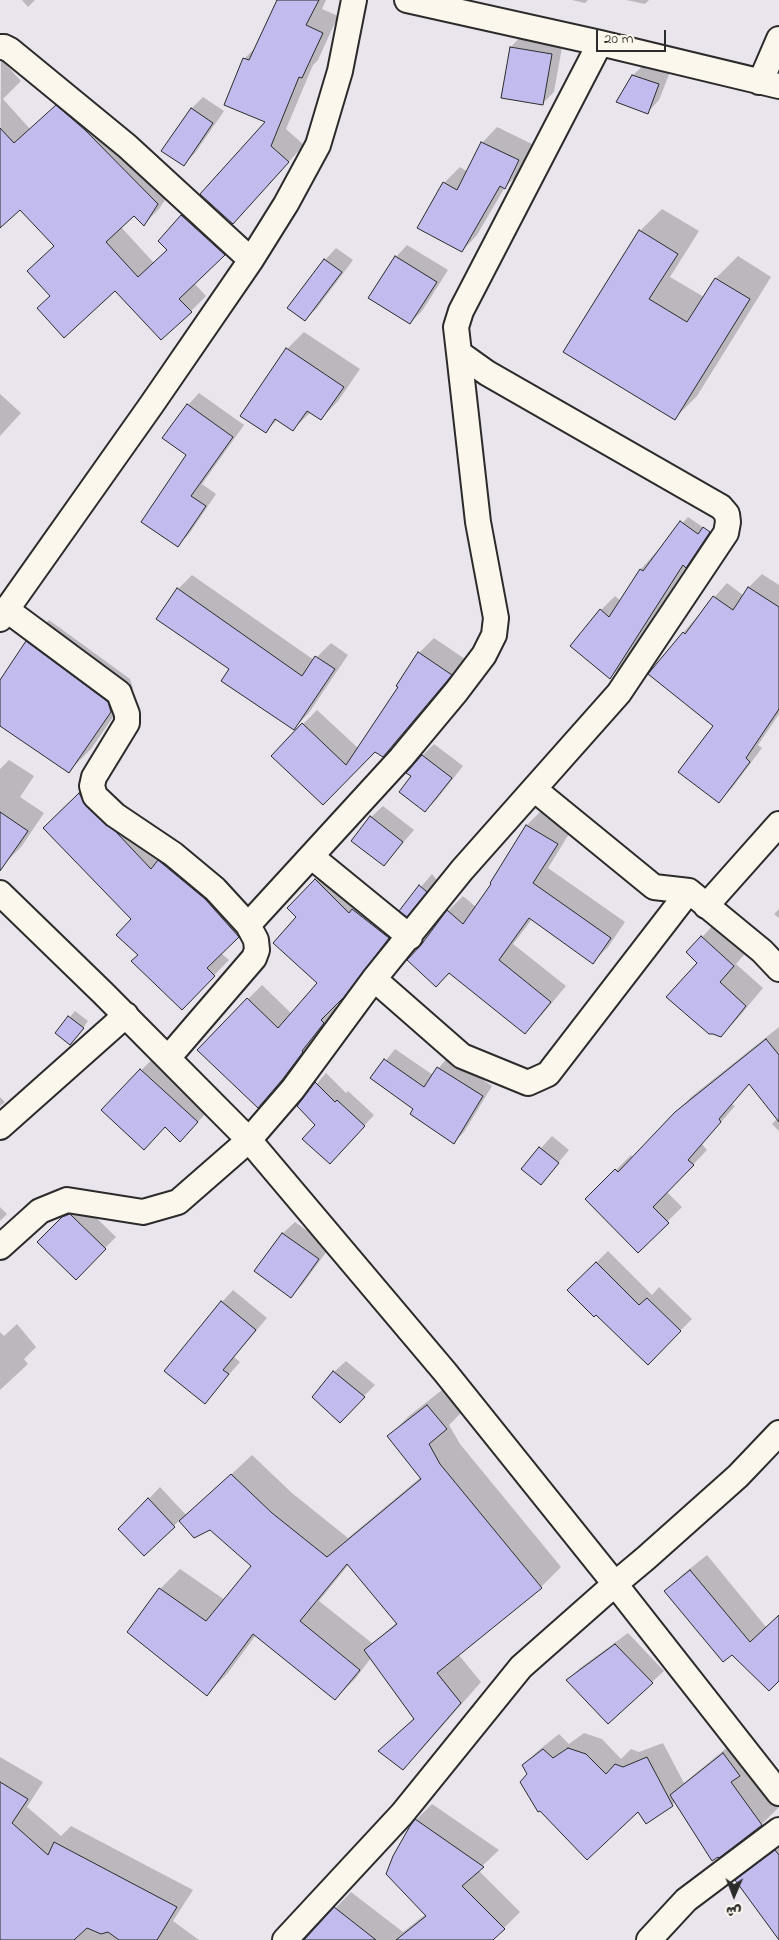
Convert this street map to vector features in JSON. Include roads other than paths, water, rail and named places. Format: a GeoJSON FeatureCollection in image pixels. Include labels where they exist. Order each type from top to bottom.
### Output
{"type":"FeatureCollection","features":[{"type":"Feature","properties":{"kind":"street"},"geometry":{"type":"LineString","coordinates":[[168,1058],[254,958],[257,950],[256,940],[248,925],[215,889],[173,854],[116,815],[95,796],[92,786],[94,777],[127,722],[119,693],[3,615],[251,260],[286,204],[318,145],[340,71],[354,0]]}},
{"type":"Feature","properties":{"kind":"street"},"geometry":{"type":"LineString","coordinates":[[407,0],[600,43],[769,84]]}},
{"type":"Feature","properties":{"kind":"street"},"geometry":{"type":"LineString","coordinates":[[769,84],[763,76],[779,39]]}},
{"type":"Feature","properties":{"kind":"street"},"geometry":{"type":"LineString","coordinates":[[248,925],[401,758],[484,655],[494,635],[496,618],[478,522],[456,328],[461,312],[600,43]]}},
{"type":"Feature","properties":{"kind":"street"},"geometry":{"type":"LineString","coordinates":[[0,47],[10,50],[127,146],[251,260]]}},
{"type":"Feature","properties":{"kind":"street"},"geometry":{"type":"LineString","coordinates":[[0,1247],[40,1211],[67,1200],[143,1212],[178,1202],[248,1140],[293,1089],[374,979],[462,870],[619,693],[726,533],[727,514],[721,507],[487,373],[459,353]]}},
{"type":"Feature","properties":{"kind":"street"},"geometry":{"type":"LineString","coordinates":[[534,789],[654,887],[698,898],[762,951],[779,969]]}},
{"type":"Feature","properties":{"kind":"street"},"geometry":{"type":"LineString","coordinates":[[374,979],[462,1056],[528,1083],[548,1074],[698,898],[779,824]]}},
{"type":"Feature","properties":{"kind":"street"},"geometry":{"type":"LineString","coordinates":[[312,857],[410,936]]}},
{"type":"Feature","properties":{"kind":"street"},"geometry":{"type":"LineString","coordinates":[[0,893],[126,1015],[248,1140],[445,1372],[615,1584],[779,1794]]}},
{"type":"Feature","properties":{"kind":"street"},"geometry":{"type":"LineString","coordinates":[[0,1127],[126,1015]]}},
{"type":"Feature","properties":{"kind":"street"},"geometry":{"type":"LineString","coordinates":[[285,1940],[402,1814],[521,1667],[738,1476],[779,1433]]}},
{"type":"Feature","properties":{"kind":"street"},"geometry":{"type":"LineString","coordinates":[[649,1940],[686,1900],[779,1830]]}}]}
